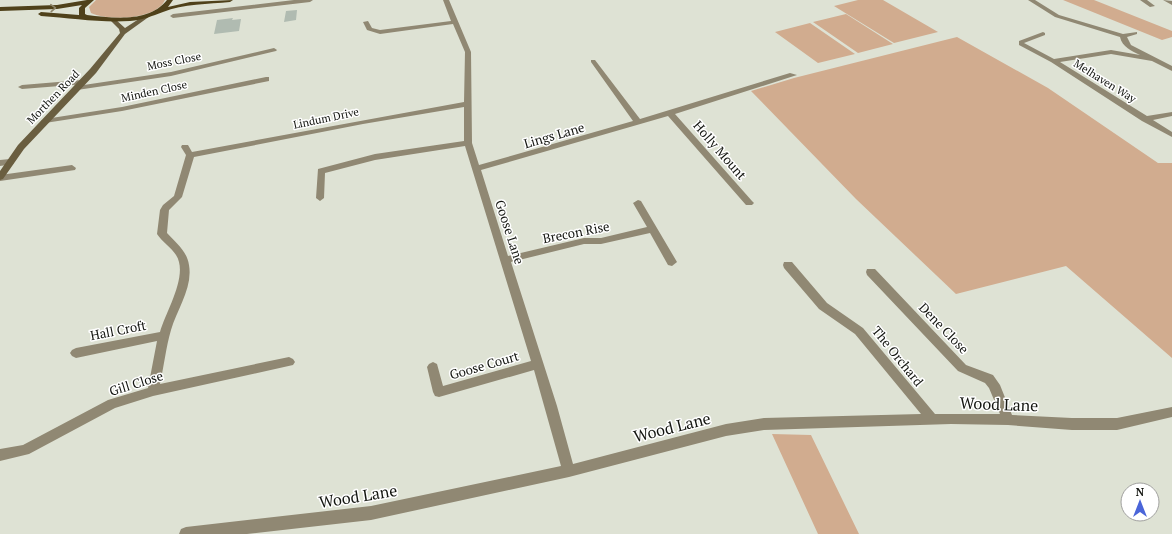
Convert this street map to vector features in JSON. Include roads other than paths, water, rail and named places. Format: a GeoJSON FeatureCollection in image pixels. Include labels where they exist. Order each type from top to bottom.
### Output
{"type":"FeatureCollection","features":[{"type":"Feature","properties":{"kind":"main road"},"geometry":{"type":"LineString","coordinates":[[161,10],[170,0]]}},
{"type":"Feature","properties":{"kind":"main road"},"geometry":{"type":"LineString","coordinates":[[0,14],[45,14],[127,20],[147,16],[161,10],[190,4],[230,0]]}},
{"type":"Feature","properties":{"kind":"main road"},"geometry":{"type":"LineString","coordinates":[[0,9],[57,8],[90,1]]}},
{"type":"Feature","properties":{"kind":"main road"},"geometry":{"type":"LineString","coordinates":[[85,17],[82,15],[81,10],[90,1]]}},
{"type":"Feature","properties":{"kind":"main road","name":"Morthen Road"},"geometry":{"type":"LineString","coordinates":[[0,178],[21,147],[80,85],[123,32],[147,16]]}},
{"type":"Feature","properties":{"kind":"main road"},"geometry":{"type":"LineString","coordinates":[[113,20],[122,28],[123,32]]}},
{"type":"Feature","properties":{"kind":"street"},"geometry":{"type":"LineString","coordinates":[[173,16],[277,2],[310,0]]}},
{"type":"Feature","properties":{"kind":"street","name":"Goose Lane"},"geometry":{"type":"LineString","coordinates":[[446,0],[468,52],[468,143],[538,364],[569,471]]}},
{"type":"Feature","properties":{"kind":"street"},"geometry":{"type":"LineString","coordinates":[[1031,0],[1057,16],[1124,36],[1135,33]]}},
{"type":"Feature","properties":{"kind":"street"},"geometry":{"type":"LineString","coordinates":[[1143,0],[1152,6]]}},
{"type":"Feature","properties":{"kind":"street"},"geometry":{"type":"LineString","coordinates":[[1166,0],[1172,3]]}},
{"type":"Feature","properties":{"kind":"street"},"geometry":{"type":"LineString","coordinates":[[366,22],[369,29],[380,32],[455,22]]}},
{"type":"Feature","properties":{"kind":"street","name":"Melhaven Way"},"geometry":{"type":"LineString","coordinates":[[1043,34],[1027,39],[1021,44],[1053,61],[1172,135]]}},
{"type":"Feature","properties":{"kind":"street"},"geometry":{"type":"LineString","coordinates":[[1124,36],[1124,41],[1129,46],[1172,69]]}},
{"type":"Feature","properties":{"kind":"street","name":"Moss Close"},"geometry":{"type":"LineString","coordinates":[[22,87],[80,85],[171,74],[274,50]]}},
{"type":"Feature","properties":{"kind":"street","name":"Melhaven Way"},"geometry":{"type":"LineString","coordinates":[[1053,61],[1111,52],[1153,59]]}},
{"type":"Feature","properties":{"kind":"street"},"geometry":{"type":"LineString","coordinates":[[593,61],[638,122]]}},
{"type":"Feature","properties":{"kind":"street","name":"Lings Lane"},"geometry":{"type":"LineString","coordinates":[[476,169],[670,113],[793,75]]}},
{"type":"Feature","properties":{"kind":"street","name":"Minden Close"},"geometry":{"type":"LineString","coordinates":[[45,121],[122,109],[266,79]]}},
{"type":"Feature","properties":{"kind":"street","name":"Lindum Drive"},"geometry":{"type":"LineString","coordinates":[[181,189],[188,151],[306,134],[354,123],[467,104]]}},
{"type":"Feature","properties":{"kind":"street","name":"Holly Mount"},"geometry":{"type":"LineString","coordinates":[[670,113],[750,203]]}},
{"type":"Feature","properties":{"kind":"street","name":"Melhaven Way"},"geometry":{"type":"LineString","coordinates":[[1145,119],[1172,114]]}},
{"type":"Feature","properties":{"kind":"street"},"geometry":{"type":"LineString","coordinates":[[320,198],[321,171],[375,157],[468,143]]}},
{"type":"Feature","properties":{"kind":"street"},"geometry":{"type":"LineString","coordinates":[[0,163],[10,162]]}},
{"type":"Feature","properties":{"kind":"street"},"geometry":{"type":"LineString","coordinates":[[0,178],[72,168]]}},
{"type":"Feature","properties":{"kind":"street","name":"Hall Croft"},"geometry":{"type":"LineString","coordinates":[[153,391],[168,322],[180,292],[184,270],[182,258],[176,248],[162,234],[163,214],[166,207],[177,199],[181,189]]}},
{"type":"Feature","properties":{"kind":"street"},"geometry":{"type":"LineString","coordinates":[[638,203],[672,262]]}},
{"type":"Feature","properties":{"kind":"street","name":"Brecon Rise"},"geometry":{"type":"LineString","coordinates":[[505,260],[584,241],[601,241],[653,229]]}},
{"type":"Feature","properties":{"kind":"street","name":"The Orchard"},"geometry":{"type":"LineString","coordinates":[[788,265],[823,306],[859,331],[932,419]]}},
{"type":"Feature","properties":{"kind":"street","name":"Dene Close"},"geometry":{"type":"LineString","coordinates":[[871,272],[962,368],[989,379],[994,385],[1008,420]]}},
{"type":"Feature","properties":{"kind":"street","name":"Hall Croft"},"geometry":{"type":"LineString","coordinates":[[76,352],[165,335]]}},
{"type":"Feature","properties":{"kind":"street","name":"Gill Close"},"geometry":{"type":"LineString","coordinates":[[0,455],[25,450],[112,404],[153,391],[289,362]]}},
{"type":"Feature","properties":{"kind":"street","name":"Goose Court"},"geometry":{"type":"LineString","coordinates":[[434,367],[439,392],[538,364]]}},
{"type":"Feature","properties":{"kind":"street","name":"Wood Lane"},"geometry":{"type":"LineString","coordinates":[[186,534],[371,513],[569,471],[726,430],[764,424],[932,419],[1008,420],[1072,424],[1117,424],[1172,412]]}}]}
